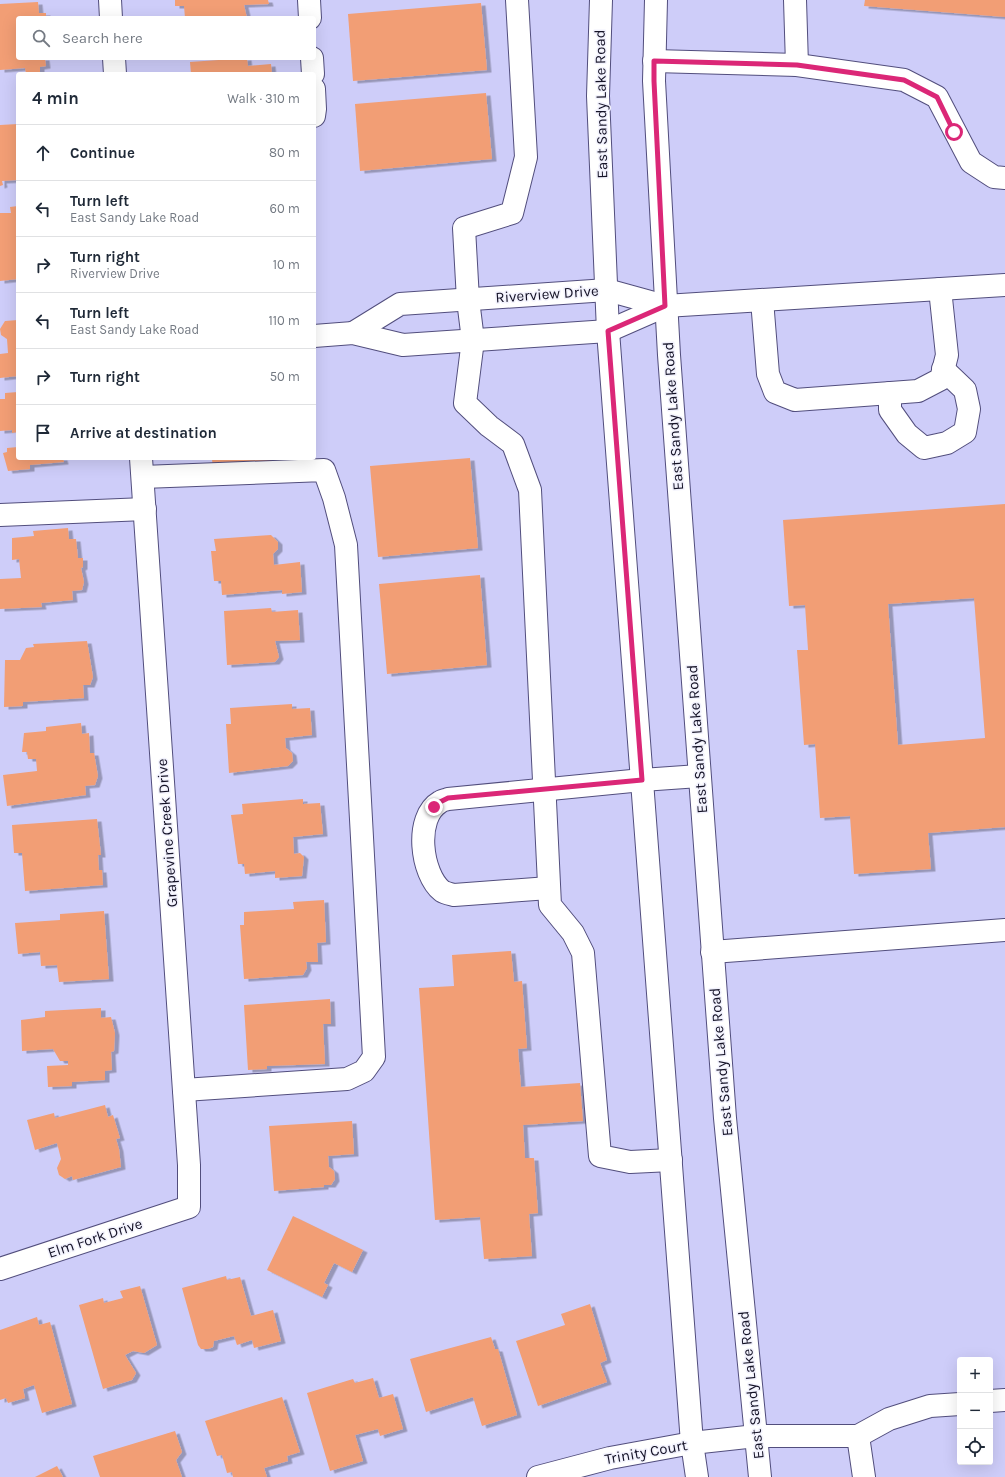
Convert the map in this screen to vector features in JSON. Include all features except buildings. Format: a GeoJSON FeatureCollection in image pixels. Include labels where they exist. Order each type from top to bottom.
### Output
{"type":"FeatureCollection","features":[{"type":"Feature","properties":{"kind":"main road"},"geometry":{"type":"LineString","coordinates":[[110,0],[111,16]]}},
{"type":"Feature","properties":{"kind":"main road"},"geometry":{"type":"LineString","coordinates":[[309,0],[310,16]]}},
{"type":"Feature","properties":{"kind":"main road"},"geometry":{"type":"LineString","coordinates":[[517,0],[526,157],[512,213],[464,228],[468,300],[473,340],[465,403],[489,426],[513,444],[530,490],[550,905],[573,933],[583,953],[600,1156],[630,1162],[671,1160]]}},
{"type":"Feature","properties":{"kind":"main road","name":"East Sandy Lake Road"},"geometry":{"type":"LineString","coordinates":[[601,0],[598,96],[608,331],[692,1443],[697,1477]]}},
{"type":"Feature","properties":{"kind":"main road","name":"East Sandy Lake Road"},"geometry":{"type":"LineString","coordinates":[[656,0],[654,81],[665,306],[726,1126],[760,1477]]}},
{"type":"Feature","properties":{"kind":"main road"},"geometry":{"type":"LineString","coordinates":[[795,0],[797,65]]}},
{"type":"Feature","properties":{"kind":"main road"},"geometry":{"type":"LineString","coordinates":[[114,60],[115,72]]}},
{"type":"Feature","properties":{"kind":"main road"},"geometry":{"type":"LineString","coordinates":[[312,60],[313,72]]}},
{"type":"Feature","properties":{"kind":"main road"},"geometry":{"type":"LineString","coordinates":[[654,61],[797,65],[904,80],[937,97],[971,162],[994,177],[1005,178]]}},
{"type":"Feature","properties":{"kind":"main road"},"geometry":{"type":"LineString","coordinates":[[665,306],[1005,285]]}},
{"type":"Feature","properties":{"kind":"main road"},"geometry":{"type":"LineString","coordinates":[[762,300],[768,374],[775,392],[795,400],[918,391],[941,379],[947,355],[940,289]]}},
{"type":"Feature","properties":{"kind":"main road","name":"Riverview Drive"},"geometry":{"type":"LineString","coordinates":[[353,333],[400,304],[607,290],[665,306]]}},
{"type":"Feature","properties":{"kind":"main road","name":"Riverview Drive"},"geometry":{"type":"LineString","coordinates":[[316,336],[353,333],[403,345],[608,331],[665,306]]}},
{"type":"Feature","properties":{"kind":"main road"},"geometry":{"type":"LineString","coordinates":[[890,393],[890,410],[907,434],[924,448],[947,443],[965,432],[969,409],[964,390],[943,369]]}},
{"type":"Feature","properties":{"kind":"main road"},"geometry":{"type":"LineString","coordinates":[[142,467],[324,470],[334,498],[346,545],[374,1057],[364,1071],[347,1079],[184,1090]]}},
{"type":"Feature","properties":{"kind":"main road","name":"Grapevine Creek Drive"},"geometry":{"type":"LineString","coordinates":[[142,467],[189,1165],[189,1207]]}},
{"type":"Feature","properties":{"kind":"main road"},"geometry":{"type":"LineString","coordinates":[[0,515],[145,509]]}},
{"type":"Feature","properties":{"kind":"main road"},"geometry":{"type":"LineString","coordinates":[[549,888],[454,895],[442,892],[431,877],[426,861],[423,839],[427,818],[434,807],[448,798],[699,776]]}},
{"type":"Feature","properties":{"kind":"main road"},"geometry":{"type":"LineString","coordinates":[[712,952],[1005,930]]}},
{"type":"Feature","properties":{"kind":"main road","name":"Elm Fork Drive"},"geometry":{"type":"LineString","coordinates":[[0,1269],[189,1207]]}},
{"type":"Feature","properties":{"kind":"main road"},"geometry":{"type":"LineString","coordinates":[[993,1401],[1005,1400]]}},
{"type":"Feature","properties":{"kind":"main road"},"geometry":{"type":"LineString","coordinates":[[864,1477],[858,1436],[889,1419],[930,1406],[957,1404]]}},
{"type":"Feature","properties":{"kind":"main road","name":"Trinity Court"},"geometry":{"type":"LineString","coordinates":[[538,1477],[610,1458],[692,1443],[756,1436],[858,1436]]}},
{"type":"Feature","properties":{"kind":"route"},"geometry":{"type":"LineString","coordinates":[[434,807],[448,798],[642,780],[608,331],[665,306],[654,61],[797,65],[904,80],[937,97],[954,132]]}}]}
